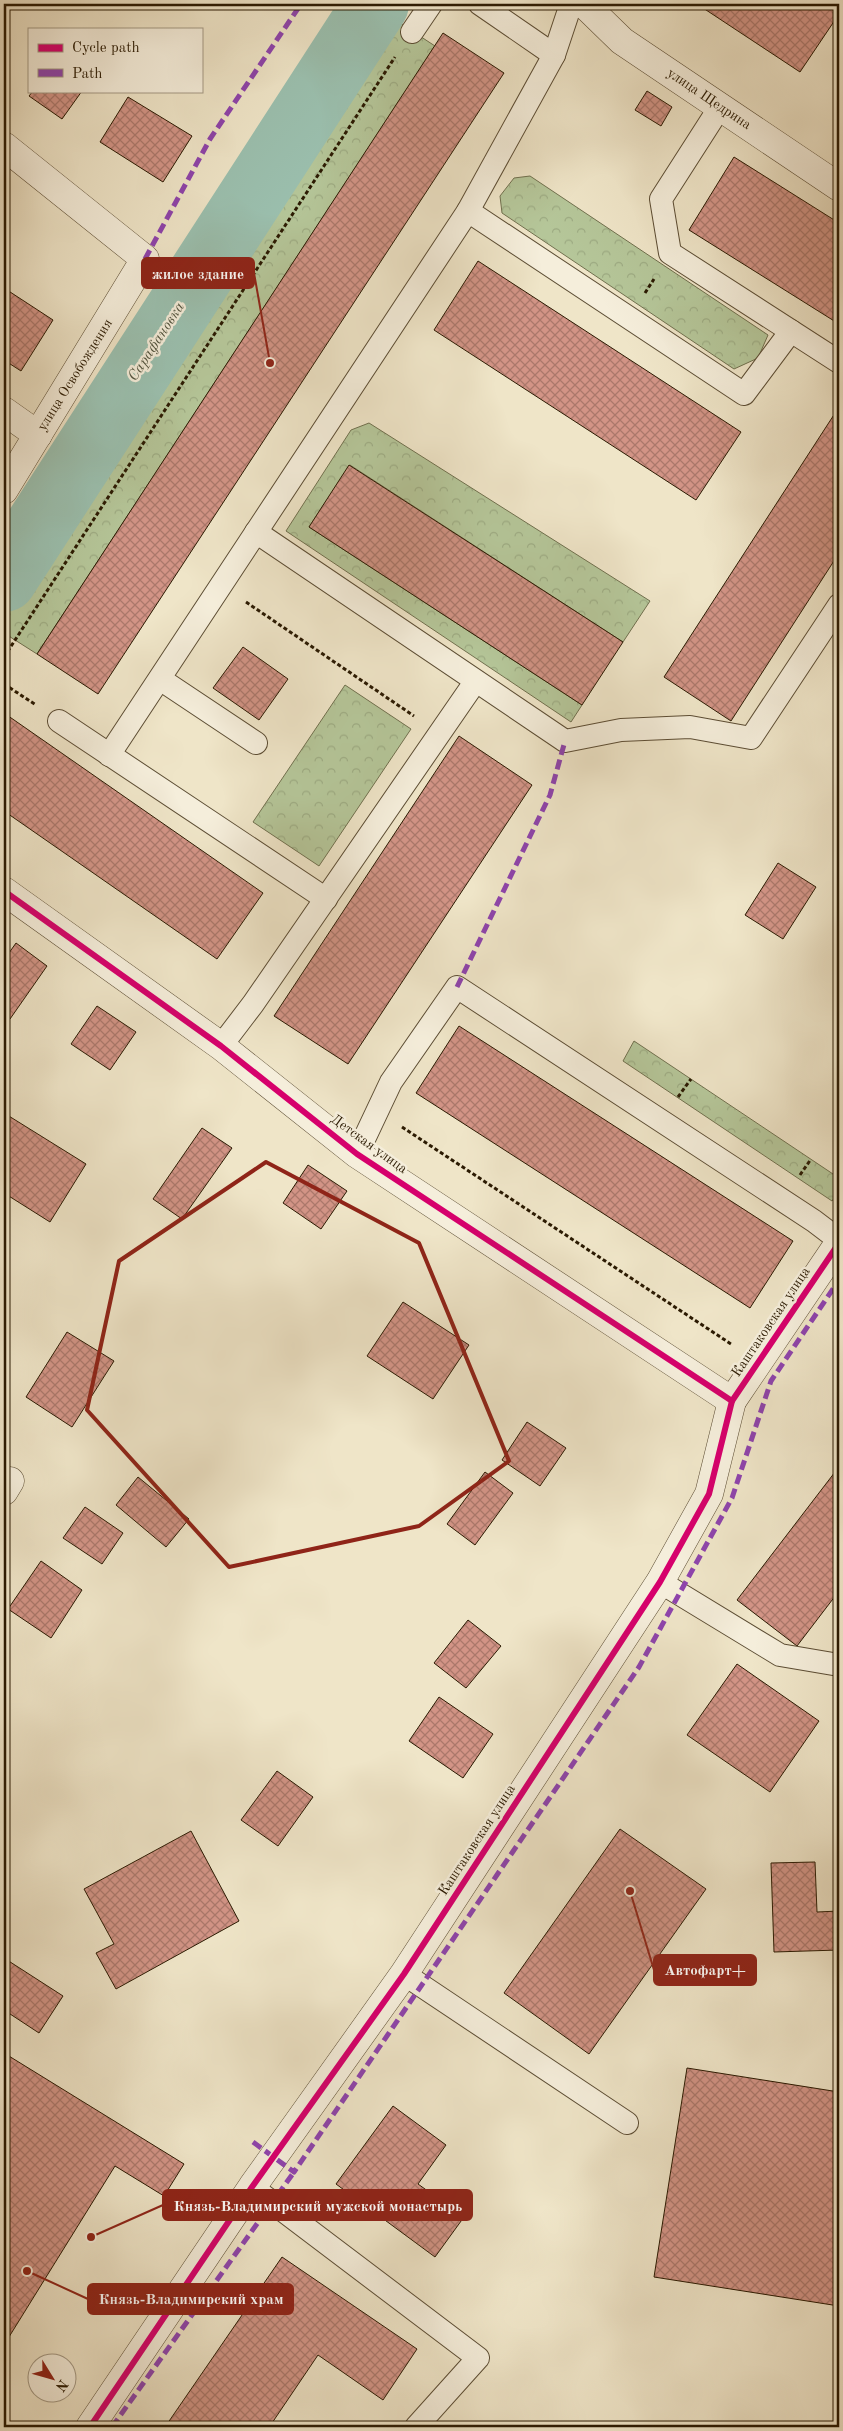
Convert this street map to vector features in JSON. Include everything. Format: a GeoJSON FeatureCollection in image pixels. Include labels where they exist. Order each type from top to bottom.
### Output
{"type":"FeatureCollection","features":[{"type":"Feature","properties":{"kind":"street","name":"улица Щедрина"},"geometry":{"type":"LineString","coordinates":[[584,4],[622,41],[839,187]]}},
{"type":"Feature","properties":{"kind":"street","name":"улица Освобождения"},"geometry":{"type":"LineString","coordinates":[[4,146],[145,260],[4,490]]}},
{"type":"Feature","properties":{"kind":"street"},"geometry":{"type":"LineString","coordinates":[[4,411],[38,435]]}},
{"type":"Feature","properties":{"kind":"street","name":"Детская улица"},"geometry":{"type":"LineString","coordinates":[[4,891],[221,1046],[357,1154],[732,1401]]}},
{"type":"Feature","properties":{"kind":"street","name":"Каштаковская улица"},"geometry":{"type":"LineString","coordinates":[[90,2427],[252,2187],[404,1974],[660,1582],[709,1494],[732,1401],[839,1241]]}},
{"type":"Feature","properties":{"kind":"lane"},"geometry":{"type":"LineString","coordinates":[[412,32],[431,4]]}},
{"type":"Feature","properties":{"kind":"lane"},"geometry":{"type":"LineString","coordinates":[[480,4],[554,55]]}},
{"type":"Feature","properties":{"kind":"lane"},"geometry":{"type":"LineString","coordinates":[[109,756],[468,211],[554,55],[571,4]]}},
{"type":"Feature","properties":{"kind":"lane"},"geometry":{"type":"LineString","coordinates":[[720,107],[661,199],[670,253],[839,362]]}},
{"type":"Feature","properties":{"kind":"lane"},"geometry":{"type":"LineString","coordinates":[[468,211],[744,394],[791,332]]}},
{"type":"Feature","properties":{"kind":"lane"},"geometry":{"type":"LineString","coordinates":[[256,532],[475,682],[565,741],[621,730],[690,727],[751,738],[839,605]]}},
{"type":"Feature","properties":{"kind":"lane"},"geometry":{"type":"LineString","coordinates":[[160,679],[256,743]]}},
{"type":"Feature","properties":{"kind":"lane"},"geometry":{"type":"LineString","coordinates":[[221,1046],[253,1004],[475,682]]}},
{"type":"Feature","properties":{"kind":"lane"},"geometry":{"type":"LineString","coordinates":[[59,721],[326,899]]}},
{"type":"Feature","properties":{"kind":"lane"},"geometry":{"type":"LineString","coordinates":[[357,1154],[391,1082],[457,987],[814,1221],[839,1241]]}},
{"type":"Feature","properties":{"kind":"lane"},"geometry":{"type":"LineString","coordinates":[[660,1582],[780,1655],[839,1665]]}},
{"type":"Feature","properties":{"kind":"lane"},"geometry":{"type":"LineString","coordinates":[[404,1974],[627,2123]]}},
{"type":"Feature","properties":{"kind":"lane"},"geometry":{"type":"LineString","coordinates":[[252,2187],[478,2358],[416,2427]]}},
{"type":"Feature","properties":{"kind":"path"},"geometry":{"type":"LineString","coordinates":[[4,657],[412,32]]}},
{"type":"Feature","properties":{"kind":"path"},"geometry":{"type":"LineString","coordinates":[[629,318],[670,253]]}},
{"type":"Feature","properties":{"kind":"path"},"geometry":{"type":"LineString","coordinates":[[221,586],[440,734]]}},
{"type":"Feature","properties":{"kind":"path"},"geometry":{"type":"LineString","coordinates":[[4,684],[59,721]]}},
{"type":"Feature","properties":{"kind":"path"},"geometry":{"type":"LineString","coordinates":[[378,1112],[758,1362]]}},
{"type":"Feature","properties":{"kind":"highlighted area"},"geometry":{"type":"Polygon","coordinates":[[[266,1162],[419,1243],[509,1461],[419,1526],[229,1567],[87,1410],[119,1261],[266,1162]]]}},
{"type":"Feature","properties":{"kind":"green space"},"geometry":{"type":"Polygon","coordinates":[[[377,8],[435,46],[37,654],[4,633],[4,605],[377,8]]]}},
{"type":"Feature","properties":{"kind":"green space"},"geometry":{"type":"Polygon","coordinates":[[[530,176],[768,335],[758,358],[734,369],[502,213],[500,196],[514,178],[530,176]]]}},
{"type":"Feature","properties":{"kind":"green space"},"geometry":{"type":"Polygon","coordinates":[[[369,423],[650,601],[623,642],[350,465],[309,527],[582,705],[571,722],[286,531],[351,430],[369,423]]]}},
{"type":"Feature","properties":{"kind":"green space"},"geometry":{"type":"Polygon","coordinates":[[[345,685],[411,729],[319,866],[253,822],[345,685]]]}},
{"type":"Feature","properties":{"kind":"green space"},"geometry":{"type":"Polygon","coordinates":[[[634,1041],[839,1178],[839,1191],[832,1201],[623,1061],[634,1041]]]}},
{"type":"Feature","properties":{"kind":"building"},"geometry":{"type":"Polygon","coordinates":[[[697,4],[839,4],[839,14],[800,72],[697,4]]]}},
{"type":"Feature","properties":{"kind":"building"},"geometry":{"type":"Polygon","coordinates":[[[443,33],[504,73],[98,694],[37,654],[443,33]]]}},
{"type":"Feature","properties":{"kind":"building"},"geometry":{"type":"Polygon","coordinates":[[[647,91],[672,107],[661,126],[635,110],[647,91]]]}},
{"type":"Feature","properties":{"kind":"building"},"geometry":{"type":"Polygon","coordinates":[[[32,92],[81,92],[62,119],[29,96],[32,92]]]}},
{"type":"Feature","properties":{"kind":"building"},"geometry":{"type":"Polygon","coordinates":[[[128,97],[192,136],[163,182],[100,142],[128,97]]]}},
{"type":"Feature","properties":{"kind":"building"},"geometry":{"type":"Polygon","coordinates":[[[734,157],[839,223],[839,324],[689,230],[734,157]]]}},
{"type":"Feature","properties":{"kind":"building"},"geometry":{"type":"Polygon","coordinates":[[[478,261],[741,432],[696,500],[434,330],[478,261]]]}},
{"type":"Feature","properties":{"kind":"building"},"geometry":{"type":"Polygon","coordinates":[[[4,288],[53,320],[21,371],[4,360],[4,288]]]}},
{"type":"Feature","properties":{"kind":"building"},"geometry":{"type":"Polygon","coordinates":[[[839,407],[839,553],[731,721],[664,677],[839,407]]]}},
{"type":"Feature","properties":{"kind":"building"},"geometry":{"type":"Polygon","coordinates":[[[349,465],[623,642],[582,705],[309,527],[349,465]]]}},
{"type":"Feature","properties":{"kind":"building"},"geometry":{"type":"Polygon","coordinates":[[[243,647],[288,679],[259,720],[213,688],[243,647]]]}},
{"type":"Feature","properties":{"kind":"building"},"geometry":{"type":"Polygon","coordinates":[[[4,713],[263,893],[217,959],[4,811],[4,713]]]}},
{"type":"Feature","properties":{"kind":"building"},"geometry":{"type":"Polygon","coordinates":[[[459,736],[532,785],[348,1064],[274,1016],[459,736]]]}},
{"type":"Feature","properties":{"kind":"building"},"geometry":{"type":"Polygon","coordinates":[[[778,863],[816,887],[783,939],[745,915],[778,863]]]}},
{"type":"Feature","properties":{"kind":"building"},"geometry":{"type":"Polygon","coordinates":[[[16,943],[47,966],[10,1019],[4,1015],[4,960],[16,943]]]}},
{"type":"Feature","properties":{"kind":"building"},"geometry":{"type":"Polygon","coordinates":[[[97,1006],[136,1032],[110,1070],[71,1044],[97,1006]]]}},
{"type":"Feature","properties":{"kind":"building"},"geometry":{"type":"Polygon","coordinates":[[[459,1026],[793,1241],[750,1308],[416,1093],[459,1026]]]}},
{"type":"Feature","properties":{"kind":"building"},"geometry":{"type":"Polygon","coordinates":[[[4,1113],[86,1164],[50,1222],[4,1193],[4,1113]]]}},
{"type":"Feature","properties":{"kind":"building"},"geometry":{"type":"Polygon","coordinates":[[[202,1128],[232,1148],[182,1219],[153,1199],[202,1128]]]}},
{"type":"Feature","properties":{"kind":"building"},"geometry":{"type":"Polygon","coordinates":[[[308,1165],[347,1191],[321,1229],[283,1203],[308,1165]]]}},
{"type":"Feature","properties":{"kind":"building"},"geometry":{"type":"Polygon","coordinates":[[[403,1302],[469,1345],[433,1399],[367,1356],[403,1302]]]}},
{"type":"Feature","properties":{"kind":"building"},"geometry":{"type":"Polygon","coordinates":[[[67,1332],[114,1361],[72,1427],[26,1397],[67,1332]]]}},
{"type":"Feature","properties":{"kind":"building"},"geometry":{"type":"Polygon","coordinates":[[[527,1422],[566,1448],[540,1486],[502,1460],[527,1422]]]}},
{"type":"Feature","properties":{"kind":"building"},"geometry":{"type":"Polygon","coordinates":[[[485,1472],[513,1493],[475,1545],[447,1524],[485,1472]]]}},
{"type":"Feature","properties":{"kind":"building"},"geometry":{"type":"Polygon","coordinates":[[[835,1472],[839,1475],[839,1591],[797,1646],[737,1600],[835,1472]]]}},
{"type":"Feature","properties":{"kind":"building"},"geometry":{"type":"Polygon","coordinates":[[[138,1477],[189,1519],[166,1547],[116,1505],[138,1477]]]}},
{"type":"Feature","properties":{"kind":"building"},"geometry":{"type":"Polygon","coordinates":[[[85,1507],[123,1533],[102,1564],[63,1538],[85,1507]]]}},
{"type":"Feature","properties":{"kind":"building"},"geometry":{"type":"Polygon","coordinates":[[[41,1561],[82,1590],[51,1638],[8,1609],[41,1561]]]}},
{"type":"Feature","properties":{"kind":"building"},"geometry":{"type":"Polygon","coordinates":[[[468,1620],[501,1646],[466,1688],[434,1663],[468,1620]]]}},
{"type":"Feature","properties":{"kind":"building"},"geometry":{"type":"Polygon","coordinates":[[[737,1664],[819,1721],[770,1792],[687,1735],[737,1664]]]}},
{"type":"Feature","properties":{"kind":"building"},"geometry":{"type":"Polygon","coordinates":[[[439,1697],[493,1734],[463,1778],[409,1741],[439,1697]]]}},
{"type":"Feature","properties":{"kind":"building"},"geometry":{"type":"Polygon","coordinates":[[[277,1771],[313,1797],[278,1846],[241,1820],[277,1771]]]}},
{"type":"Feature","properties":{"kind":"building"},"geometry":{"type":"Polygon","coordinates":[[[620,1829],[706,1889],[589,2054],[504,1993],[620,1829]]]}},
{"type":"Feature","properties":{"kind":"building"},"geometry":{"type":"Polygon","coordinates":[[[191,1831],[239,1921],[116,1989],[96,1953],[114,1944],[84,1889],[191,1831]]]}},
{"type":"Feature","properties":{"kind":"building"},"geometry":{"type":"Polygon","coordinates":[[[815,1862],[817,1912],[839,1911],[839,1950],[774,1952],[771,1863],[815,1862]]]}},
{"type":"Feature","properties":{"kind":"building"},"geometry":{"type":"Polygon","coordinates":[[[4,1958],[63,1996],[39,2033],[4,2010],[4,1958]]]}},
{"type":"Feature","properties":{"kind":"building"},"geometry":{"type":"Polygon","coordinates":[[[4,2053],[184,2164],[164,2196],[115,2166],[4,2345],[4,2053]]]}},
{"type":"Feature","properties":{"kind":"building"},"geometry":{"type":"Polygon","coordinates":[[[687,2068],[839,2092],[839,2306],[654,2277],[687,2068]]]}},
{"type":"Feature","properties":{"kind":"building"},"geometry":{"type":"Polygon","coordinates":[[[393,2106],[446,2145],[418,2184],[464,2217],[435,2257],[336,2184],[393,2106]]]}},
{"type":"Feature","properties":{"kind":"building"},"geometry":{"type":"Polygon","coordinates":[[[282,2257],[417,2349],[383,2400],[318,2355],[272,2423],[279,2427],[165,2427],[282,2257]]]}},
{"type":"Feature","properties":{"kind":"waterway","name":"Сарафановка"},"geometry":{"type":"LineString","coordinates":[[4,579],[376,4]]}},
{"type":"Feature","properties":{"kind":"marked path"},"geometry":{"type":"LineString","coordinates":[[145,259],[210,139],[301,4]]}},
{"type":"Feature","properties":{"kind":"marked path"},"geometry":{"type":"LineString","coordinates":[[457,987],[550,795],[565,741]]}},
{"type":"Feature","properties":{"kind":"marked path"},"geometry":{"type":"LineString","coordinates":[[253,2142],[294,2172],[639,1667],[732,1498],[771,1381],[839,1280]]}},
{"type":"Feature","properties":{"kind":"marked path"},"geometry":{"type":"LineString","coordinates":[[112,2427],[294,2172]]}},
{"type":"Feature","properties":{"kind":"cycle path"},"geometry":{"type":"LineString","coordinates":[[4,891],[221,1046],[357,1154],[732,1401]]}},
{"type":"Feature","properties":{"kind":"cycle path"},"geometry":{"type":"LineString","coordinates":[[90,2427],[252,2187],[404,1974],[660,1582],[709,1494],[732,1401],[839,1243]]}},
{"type":"Feature","properties":{"kind":"place","name":"жилое здание"},"geometry":{"type":"Point","coordinates":[270,363]}},
{"type":"Feature","properties":{"kind":"place","name":"Автофарт+"},"geometry":{"type":"Point","coordinates":[630,1891]}},
{"type":"Feature","properties":{"kind":"place","name":"Князь-Владимирский мужской монастырь"},"geometry":{"type":"Point","coordinates":[91,2237]}},
{"type":"Feature","properties":{"kind":"place","name":"Князь-Владимирский храм"},"geometry":{"type":"Point","coordinates":[27,2271]}}]}
